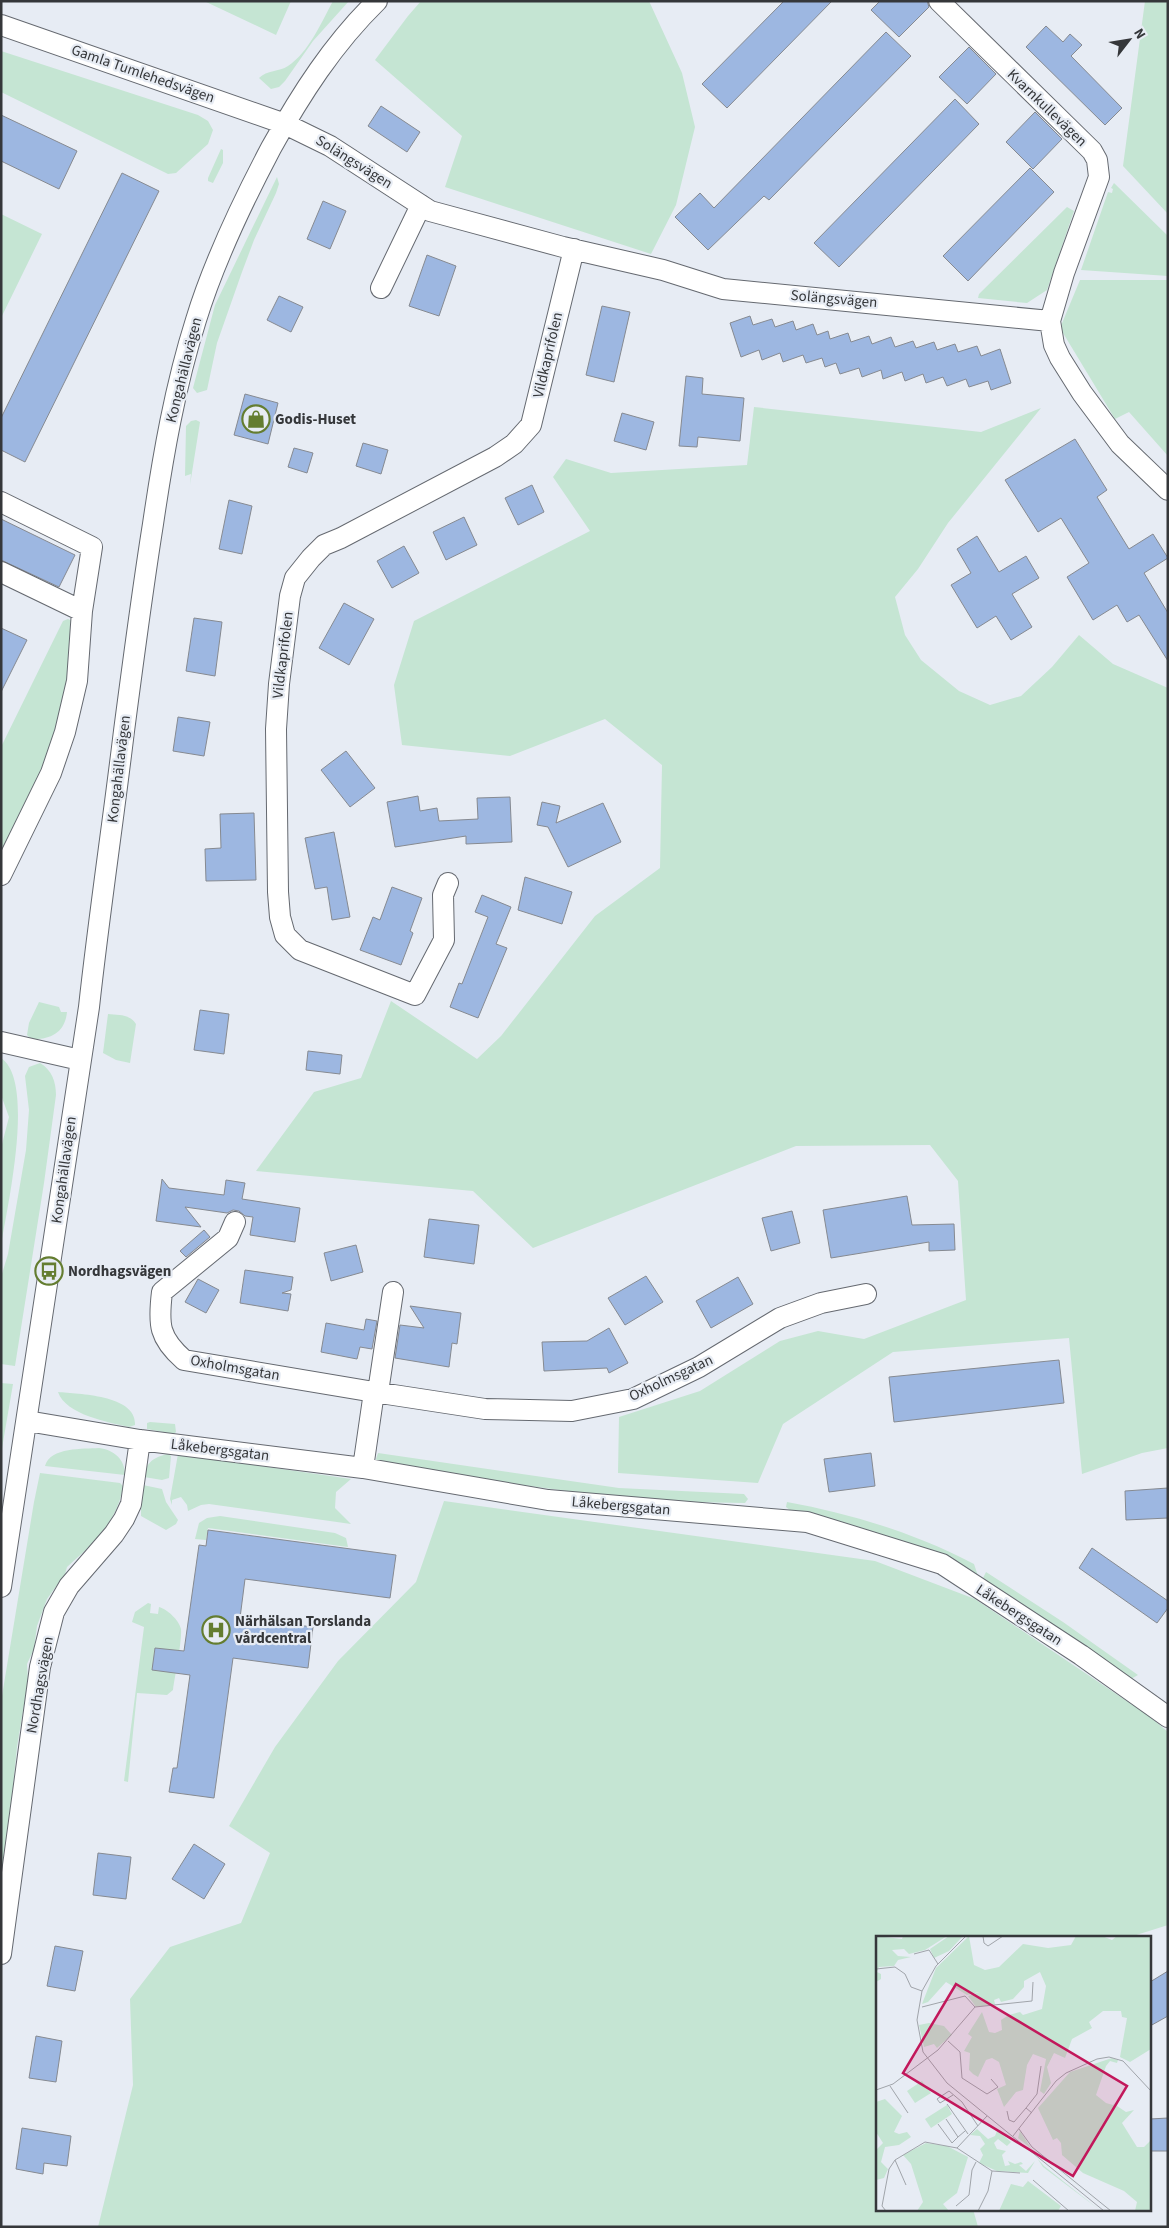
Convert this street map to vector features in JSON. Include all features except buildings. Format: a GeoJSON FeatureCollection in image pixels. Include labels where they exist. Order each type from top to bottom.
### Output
{"type":"FeatureCollection","features":[{"type":"Feature","properties":{"kind":"street","name":"Kongahällavägen"},"geometry":{"type":"LineString","coordinates":[[1,1587],[89,1007],[145,573],[160,478],[177,392],[196,318],[239,214],[284,124],[314,75],[338,42],[377,1]]}},
{"type":"Feature","properties":{"kind":"street","name":"Kvarnkullevägen"},"geometry":{"type":"LineString","coordinates":[[939,1],[1019,82],[1079,138],[1097,160],[1099,176],[1064,273],[1050,321]]}},
{"type":"Feature","properties":{"kind":"street","name":"Gamla Tumlehedsvägen"},"geometry":{"type":"LineString","coordinates":[[1,25],[284,124]]}},
{"type":"Feature","properties":{"kind":"street","name":"Solängsvägen"},"geometry":{"type":"LineString","coordinates":[[284,124],[330,146],[430,211],[663,270],[723,289],[1050,321]]}},
{"type":"Feature","properties":{"kind":"street"},"geometry":{"type":"LineString","coordinates":[[381,288],[421,205]]}},
{"type":"Feature","properties":{"kind":"street","name":"Vildkaprifolen"},"geometry":{"type":"LineString","coordinates":[[448,883],[443,895],[444,940],[415,995],[300,950],[285,935],[280,917],[278,892],[276,728],[279,684],[290,596],[295,578],[324,544],[341,538],[495,457],[514,444],[531,425],[574,249]]}},
{"type":"Feature","properties":{"kind":"street"},"geometry":{"type":"LineString","coordinates":[[1050,321],[1054,345],[1082,392],[1120,444],[1168,490]]}},
{"type":"Feature","properties":{"kind":"street"},"geometry":{"type":"LineString","coordinates":[[1,502],[92,547],[82,611],[77,681],[65,732],[51,773],[1,875]]}},
{"type":"Feature","properties":{"kind":"street"},"geometry":{"type":"LineString","coordinates":[[1,572],[82,611]]}},
{"type":"Feature","properties":{"kind":"street"},"geometry":{"type":"LineString","coordinates":[[1,1042],[80,1060]]}},
{"type":"Feature","properties":{"kind":"street","name":"Oxholmsgatan"},"geometry":{"type":"LineString","coordinates":[[235,1222],[228,1238],[162,1292],[160,1309],[162,1336],[184,1360],[485,1409],[572,1411],[634,1399],[699,1367],[780,1318],[821,1303],[866,1294]]}},
{"type":"Feature","properties":{"kind":"street"},"geometry":{"type":"LineString","coordinates":[[363,1468],[393,1292]]}},
{"type":"Feature","properties":{"kind":"street","name":"Låkebergsgatan"},"geometry":{"type":"LineString","coordinates":[[27,1421],[140,1440],[363,1468],[548,1500],[807,1522],[942,1564],[1080,1655],[1168,1717]]}},
{"type":"Feature","properties":{"kind":"street","name":"Nordhagsvägen"},"geometry":{"type":"LineString","coordinates":[[1,1954],[40,1667],[54,1612],[68,1586],[114,1534],[124,1519],[131,1504],[140,1440]]}},
{"type":"Feature","properties":{"kind":"green space"},"geometry":{"type":"Polygon","coordinates":[[[204,1],[291,1],[276,35],[204,1]]]}},
{"type":"Feature","properties":{"kind":"green space"},"geometry":{"type":"Polygon","coordinates":[[[333,1],[349,1],[313,41],[285,81],[279,87],[271,89],[259,78],[262,75],[288,66],[302,53],[314,36],[333,1]]]}},
{"type":"Feature","properties":{"kind":"green space"},"geometry":{"type":"Polygon","coordinates":[[[421,1],[649,1],[682,73],[695,127],[676,205],[651,254],[445,187],[462,136],[375,60],[421,1]]]}},
{"type":"Feature","properties":{"kind":"green space"},"geometry":{"type":"Polygon","coordinates":[[[1145,1],[1168,1],[1168,214],[1123,166],[1145,1]]]}},
{"type":"Feature","properties":{"kind":"green space"},"geometry":{"type":"Polygon","coordinates":[[[1,51],[198,115],[208,121],[213,130],[208,144],[176,173],[168,174],[1,92],[1,51]]]}},
{"type":"Feature","properties":{"kind":"green space"},"geometry":{"type":"Polygon","coordinates":[[[221,149],[223,150],[223,163],[213,183],[208,181],[208,178],[221,149]]]}},
{"type":"Feature","properties":{"kind":"green space"},"geometry":{"type":"Polygon","coordinates":[[[277,177],[279,184],[276,193],[254,240],[217,343],[207,390],[197,393],[193,388],[215,305],[277,177]]]}},
{"type":"Feature","properties":{"kind":"green space"},"geometry":{"type":"Polygon","coordinates":[[[1114,183],[1168,236],[1168,276],[1081,270],[1108,192],[1112,193],[1113,189],[1111,188],[1114,183]]]}},
{"type":"Feature","properties":{"kind":"green space"},"geometry":{"type":"Polygon","coordinates":[[[1067,207],[1074,211],[1047,290],[1027,303],[978,298],[979,294],[1067,207]]]}},
{"type":"Feature","properties":{"kind":"green space"},"geometry":{"type":"Polygon","coordinates":[[[1,214],[42,234],[1,318],[1,214]]]}},
{"type":"Feature","properties":{"kind":"green space"},"geometry":{"type":"Polygon","coordinates":[[[1080,280],[1168,280],[1168,456],[1129,412],[1115,419],[1060,328],[1080,280]]]}},
{"type":"Feature","properties":{"kind":"green space"},"geometry":{"type":"Polygon","coordinates":[[[754,407],[981,432],[1041,408],[948,523],[918,569],[895,597],[905,635],[921,660],[959,691],[990,705],[1021,696],[1052,667],[1079,635],[1113,664],[1168,688],[1168,1448],[1142,1453],[1082,1474],[1069,1338],[893,1352],[783,1424],[758,1483],[618,1473],[619,1417],[700,1391],[780,1341],[818,1331],[864,1339],[966,1300],[958,1181],[930,1145],[796,1146],[533,1248],[473,1191],[256,1171],[314,1092],[361,1078],[391,1001],[477,1059],[501,1036],[595,916],[660,868],[662,765],[605,719],[510,756],[402,745],[394,685],[414,621],[590,531],[553,477],[566,459],[611,473],[747,465],[754,407]]]}},
{"type":"Feature","properties":{"kind":"green space"},"geometry":{"type":"Polygon","coordinates":[[[196,420],[200,422],[190,485],[191,474],[185,476],[186,426],[191,421],[196,420]]]}},
{"type":"Feature","properties":{"kind":"green space"},"geometry":{"type":"Polygon","coordinates":[[[68,619],[72,621],[70,654],[66,689],[59,723],[37,780],[1,856],[1,747],[63,621],[68,619]]]}},
{"type":"Feature","properties":{"kind":"green space"},"geometry":{"type":"Polygon","coordinates":[[[39,1002],[59,1007],[61,1012],[67,1012],[66,1019],[60,1030],[55,1034],[44,1038],[31,1039],[27,1035],[29,1023],[39,1002]]]}},
{"type":"Feature","properties":{"kind":"green space"},"geometry":{"type":"Polygon","coordinates":[[[108,1014],[130,1018],[136,1024],[130,1063],[116,1060],[103,1053],[108,1014]]]}},
{"type":"Feature","properties":{"kind":"green space"},"geometry":{"type":"Polygon","coordinates":[[[1,1058],[11,1071],[17,1092],[18,1118],[13,1176],[1,1245],[1,1148],[9,1117],[1,1095],[1,1058]]]}},
{"type":"Feature","properties":{"kind":"green space"},"geometry":{"type":"Polygon","coordinates":[[[40,1063],[48,1069],[52,1077],[56,1095],[15,1366],[1,1364],[1,1277],[8,1254],[26,1150],[29,1110],[25,1076],[29,1067],[40,1063]]]}},
{"type":"Feature","properties":{"kind":"green space"},"geometry":{"type":"Polygon","coordinates":[[[1,1383],[13,1384],[1,1454],[1,1383]]]}},
{"type":"Feature","properties":{"kind":"green space"},"geometry":{"type":"Polygon","coordinates":[[[58,1392],[92,1395],[117,1402],[127,1407],[133,1415],[135,1425],[129,1427],[99,1420],[78,1412],[62,1400],[58,1392]]]}},
{"type":"Feature","properties":{"kind":"green space"},"geometry":{"type":"Polygon","coordinates":[[[147,1423],[175,1424],[176,1432],[174,1434],[147,1429],[147,1423]]]}},
{"type":"Feature","properties":{"kind":"green space"},"geometry":{"type":"Polygon","coordinates":[[[99,1448],[118,1456],[123,1464],[125,1475],[45,1466],[53,1455],[60,1452],[99,1448]]]}},
{"type":"Feature","properties":{"kind":"green space"},"geometry":{"type":"Polygon","coordinates":[[[378,1453],[619,1488],[744,1494],[748,1499],[745,1503],[699,1502],[561,1490],[378,1463],[376,1459],[378,1453]]]}},
{"type":"Feature","properties":{"kind":"green space"},"geometry":{"type":"Polygon","coordinates":[[[168,1454],[171,1456],[169,1478],[162,1480],[144,1477],[147,1467],[152,1461],[168,1454]]]}},
{"type":"Feature","properties":{"kind":"green space"},"geometry":{"type":"Polygon","coordinates":[[[178,1454],[351,1479],[336,1492],[335,1508],[351,1524],[209,1504],[201,1505],[188,1511],[187,1505],[181,1497],[172,1500],[172,1505],[170,1499],[178,1454]]]}},
{"type":"Feature","properties":{"kind":"green space"},"geometry":{"type":"Polygon","coordinates":[[[40,1473],[120,1483],[123,1486],[116,1510],[110,1521],[86,1550],[67,1567],[65,1574],[47,1599],[37,1626],[34,1649],[27,1664],[28,1681],[17,1747],[1,1908],[1,1702],[40,1473]]]}},
{"type":"Feature","properties":{"kind":"green space"},"geometry":{"type":"Polygon","coordinates":[[[143,1485],[162,1489],[166,1502],[178,1520],[176,1524],[166,1530],[141,1516],[143,1485]]]}},
{"type":"Feature","properties":{"kind":"green space"},"geometry":{"type":"Polygon","coordinates":[[[444,1501],[875,1561],[975,1599],[1149,1716],[1168,1732],[1168,1925],[1133,1936],[876,1936],[876,2210],[973,2210],[978,2227],[98,2227],[133,2085],[130,1999],[170,1947],[241,1923],[270,1853],[229,1826],[275,1747],[338,1661],[416,1582],[444,1501]]]}},
{"type":"Feature","properties":{"kind":"green space"},"geometry":{"type":"Polygon","coordinates":[[[787,1502],[835,1512],[906,1534],[974,1564],[978,1576],[906,1543],[864,1529],[791,1511],[786,1507],[787,1502]]]}},
{"type":"Feature","properties":{"kind":"green space"},"geometry":{"type":"Polygon","coordinates":[[[220,1516],[335,1533],[346,1538],[348,1547],[208,1528],[206,1540],[195,1539],[199,1523],[207,1518],[220,1516]]]}},
{"type":"Feature","properties":{"kind":"green space"},"geometry":{"type":"Polygon","coordinates":[[[986,1572],[1063,1622],[1138,1675],[1131,1679],[1127,1678],[1014,1598],[982,1580],[986,1572]]]}},
{"type":"Feature","properties":{"kind":"green space"},"geometry":{"type":"Polygon","coordinates":[[[148,1603],[151,1604],[150,1613],[158,1614],[159,1607],[172,1615],[181,1629],[180,1642],[173,1690],[167,1695],[137,1693],[128,1782],[124,1781],[144,1627],[132,1622],[135,1612],[148,1603]]]}},
{"type":"Feature","properties":{"kind":"place","name":"Godis-Huset"},"geometry":{"type":"Point","coordinates":[256,419]}},
{"type":"Feature","properties":{"kind":"place","name":"Nordhagsvägen"},"geometry":{"type":"Point","coordinates":[49,1271]}},
{"type":"Feature","properties":{"kind":"place","name":"Närhälsan Torslanda vårdcentral"},"geometry":{"type":"Point","coordinates":[216,1630]}}]}
